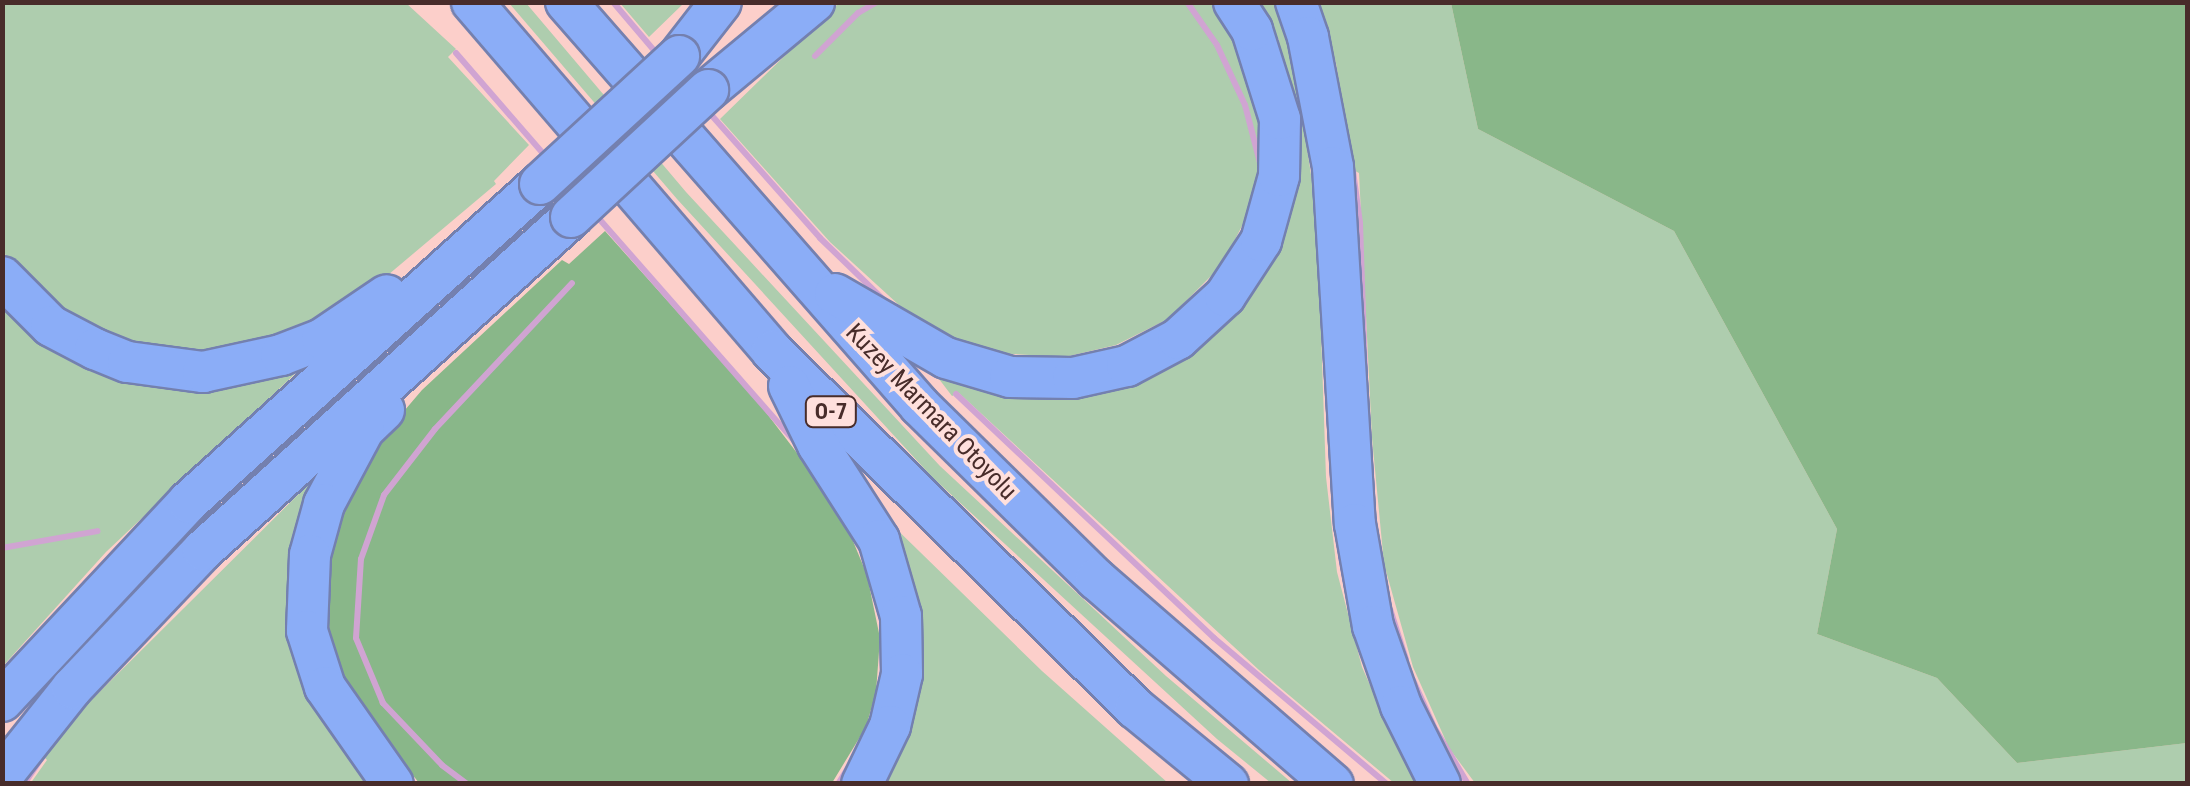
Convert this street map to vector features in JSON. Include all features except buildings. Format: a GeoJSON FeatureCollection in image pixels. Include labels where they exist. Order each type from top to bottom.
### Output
{"type":"FeatureCollection","features":[{"type":"Feature","properties":{"kind":"highway"},"geometry":{"type":"LineString","coordinates":[[443,2],[520,60]]}},
{"type":"Feature","properties":{"kind":"highway","name":"O-7"},"geometry":{"type":"LineString","coordinates":[[472,2],[772,351],[1135,708],[1228,784]]}},
{"type":"Feature","properties":{"kind":"highway"},"geometry":{"type":"LineString","coordinates":[[2,702],[188,502],[680,56],[721,2]]}},
{"type":"Feature","properties":{"kind":"highway"},"geometry":{"type":"LineString","coordinates":[[708,90],[790,2]]}},
{"type":"Feature","properties":{"kind":"highway"},"geometry":{"type":"LineString","coordinates":[[2,776],[72,688],[203,550],[708,90],[814,2]]}},
{"type":"Feature","properties":{"kind":"highway"},"geometry":{"type":"LineString","coordinates":[[797,270],[946,358],[1010,377],[1073,378],[1128,366],[1178,340],[1226,296],[1260,241],[1279,176],[1280,119],[1252,30],[1234,2]]}},
{"type":"Feature","properties":{"kind":"highway"},"geometry":{"type":"LineString","coordinates":[[1296,2],[1308,37],[1333,167],[1350,470],[1373,626],[1401,706],[1440,784]]}},
{"type":"Feature","properties":{"kind":"highway","name":"Kuzey Marmara Otoyolu"},"geometry":{"type":"LineString","coordinates":[[567,3],[920,406],[1096,579],[1333,784]]}},
{"type":"Feature","properties":{"kind":"highway"},"geometry":{"type":"LineString","coordinates":[[2,278],[51,326],[95,349],[128,362],[203,372],[281,355],[322,339],[540,184]]}},
{"type":"Feature","properties":{"kind":"highway"},"geometry":{"type":"LineString","coordinates":[[394,784],[325,687],[307,631],[310,555],[324,504],[364,429],[571,217]]}},
{"type":"Feature","properties":{"kind":"highway"},"geometry":{"type":"LineString","coordinates":[[772,351],[818,445],[879,540],[902,616],[902,674],[890,726],[862,784]]}},
{"type":"Feature","properties":{"kind":"green space"},"geometry":{"type":"Polygon","coordinates":[[[5,2],[406,3],[456,49],[448,57],[529,145],[494,181],[496,184],[382,280],[300,331],[244,351],[182,353],[132,346],[79,323],[41,294],[3,252],[5,2]]]}},
{"type":"Feature","properties":{"kind":"green space"},"geometry":{"type":"Polygon","coordinates":[[[509,3],[526,3],[686,192],[940,466],[1166,676],[1292,783],[1271,783],[1217,739],[932,477],[677,199],[509,3]]]}},
{"type":"Feature","properties":{"kind":"green space"},"geometry":{"type":"Polygon","coordinates":[[[620,3],[684,3],[649,37],[620,3]]]}},
{"type":"Feature","properties":{"kind":"green space"},"geometry":{"type":"Polygon","coordinates":[[[839,3],[1215,3],[1238,31],[1260,105],[1264,170],[1258,169],[1246,218],[1222,265],[1168,319],[1116,345],[1065,357],[995,353],[950,337],[911,316],[830,242],[720,119],[839,3]]]}},
{"type":"Feature","properties":{"kind":"green space"},"geometry":{"type":"Polygon","coordinates":[[[1254,3],[1278,3],[1308,100],[1300,101],[1317,215],[1326,477],[1337,572],[1362,667],[1399,751],[1420,783],[1394,783],[1259,670],[959,393],[952,396],[929,366],[975,383],[972,389],[1057,398],[1129,387],[1181,361],[1226,325],[1258,284],[1293,205],[1286,202],[1274,47],[1279,40],[1254,3]]]}},
{"type":"Feature","properties":{"kind":"green space"},"geometry":{"type":"Polygon","coordinates":[[[1316,3],[1451,3],[1478,129],[1674,231],[1837,529],[1817,634],[1937,678],[2017,763],[2187,743],[2187,783],[1475,783],[1449,748],[1413,667],[1384,564],[1372,438],[1359,173],[1353,170],[1336,63],[1316,3]]]}},
{"type":"Feature","properties":{"kind":"green space"},"geometry":{"type":"Polygon","coordinates":[[[1451,3],[2187,3],[2187,743],[2017,763],[1937,678],[1817,634],[1837,529],[1674,231],[1478,129],[1451,3]]]}},
{"type":"Feature","properties":{"kind":"green space"},"geometry":{"type":"Polygon","coordinates":[[[605,231],[758,402],[810,470],[848,529],[867,575],[880,638],[876,692],[866,727],[832,783],[419,783],[346,690],[330,641],[327,594],[334,539],[355,484],[381,438],[422,390],[562,260],[569,264],[605,231]]]}},
{"type":"Feature","properties":{"kind":"green space"},"geometry":{"type":"Polygon","coordinates":[[[2,297],[79,355],[314,356],[106,552],[3,666],[2,297]]]}},
{"type":"Feature","properties":{"kind":"green space"},"geometry":{"type":"Polygon","coordinates":[[[343,450],[299,550],[376,783],[30,784],[47,760],[39,752],[343,450]]]}},
{"type":"Feature","properties":{"kind":"green space"},"geometry":{"type":"Polygon","coordinates":[[[880,513],[1042,671],[1168,783],[879,784],[898,753],[880,513]]]}},
{"type":"Feature","properties":{"kind":"waterway"},"geometry":{"type":"LineString","coordinates":[[613,2],[658,55]]}},
{"type":"Feature","properties":{"kind":"waterway"},"geometry":{"type":"LineString","coordinates":[[815,56],[858,13],[877,2]]}},
{"type":"Feature","properties":{"kind":"waterway"},"geometry":{"type":"LineString","coordinates":[[1187,2],[1217,45],[1245,105],[1260,163]]}},
{"type":"Feature","properties":{"kind":"waterway"},"geometry":{"type":"LineString","coordinates":[[456,53],[547,158]]}},
{"type":"Feature","properties":{"kind":"waterway"},"geometry":{"type":"LineString","coordinates":[[706,109],[820,238],[885,301]]}},
{"type":"Feature","properties":{"kind":"waterway"},"geometry":{"type":"LineString","coordinates":[[1353,171],[1360,223],[1365,373]]}},
{"type":"Feature","properties":{"kind":"waterway"},"geometry":{"type":"LineString","coordinates":[[594,213],[797,444]]}},
{"type":"Feature","properties":{"kind":"waterway"},"geometry":{"type":"LineString","coordinates":[[467,784],[442,765],[383,703],[356,638],[361,559],[384,495],[435,429],[572,283]]}},
{"type":"Feature","properties":{"kind":"waterway"},"geometry":{"type":"LineString","coordinates":[[956,394],[1214,638],[1387,784]]}},
{"type":"Feature","properties":{"kind":"waterway"},"geometry":{"type":"LineString","coordinates":[[2,548],[98,531]]}},
{"type":"Feature","properties":{"kind":"waterway"},"geometry":{"type":"LineString","coordinates":[[1341,557],[1347,589]]}},
{"type":"Feature","properties":{"kind":"waterway"},"geometry":{"type":"LineString","coordinates":[[1390,609],[1406,659]]}},
{"type":"Feature","properties":{"kind":"waterway"},"geometry":{"type":"LineString","coordinates":[[1413,680],[1434,727],[1468,784]]}},
{"type":"Feature","properties":{"kind":"waterway"},"geometry":{"type":"LineString","coordinates":[[24,784],[43,756]]}},
{"type":"Feature","properties":{"kind":"waterway"},"geometry":{"type":"LineString","coordinates":[[838,784],[848,768]]}}]}
